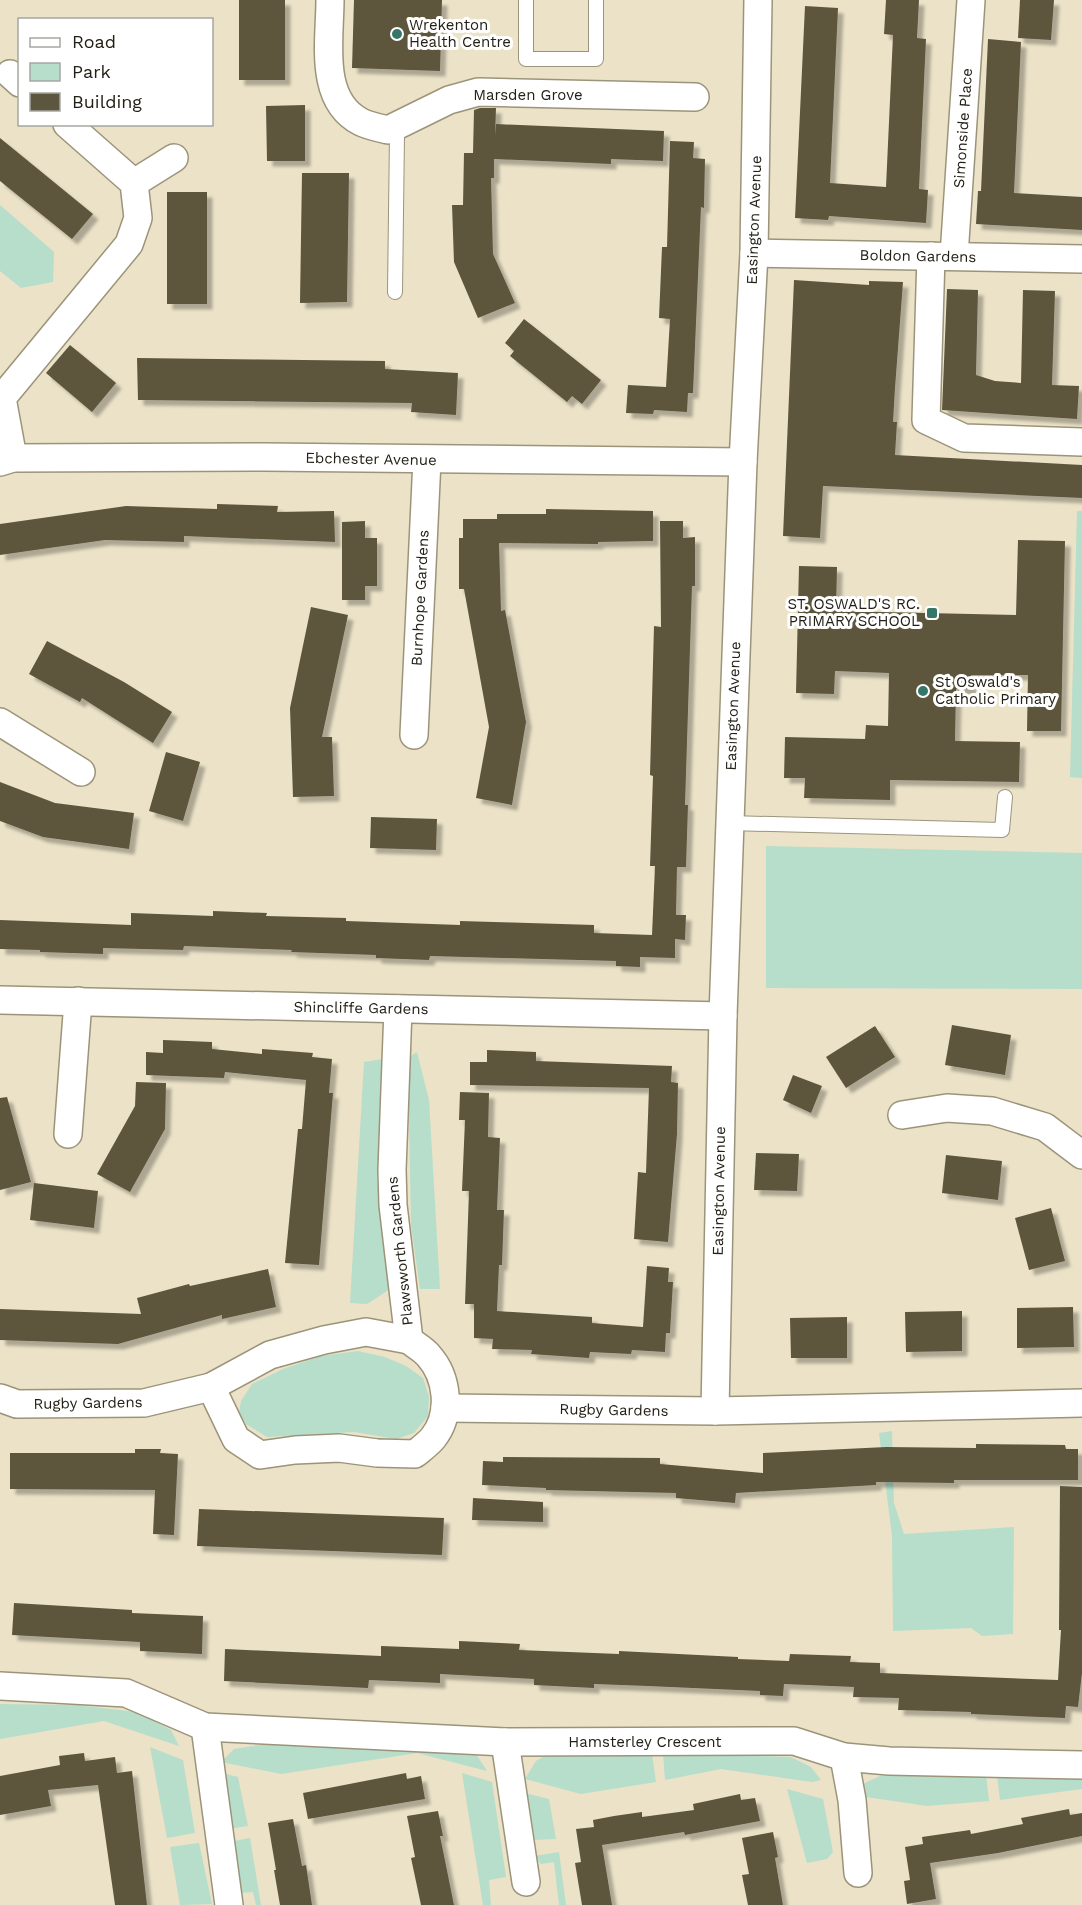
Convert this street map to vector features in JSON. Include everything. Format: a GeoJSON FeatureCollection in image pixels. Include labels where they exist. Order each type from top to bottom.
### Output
{"type":"FeatureCollection","features":[{"type":"Feature","properties":{"kind":"street"},"geometry":{"type":"LineString","coordinates":[[330,0],[329,76],[338,104],[361,122],[388,130],[396,127]]}},
{"type":"Feature","properties":{"kind":"street","name":"Easington Avenue"},"geometry":{"type":"LineString","coordinates":[[715,1411],[723,1016],[742,462],[754,253],[758,0]]}},
{"type":"Feature","properties":{"kind":"street","name":"Simonside Place"},"geometry":{"type":"LineString","coordinates":[[971,0],[926,420],[964,438],[1082,442]]}},
{"type":"Feature","properties":{"kind":"street","name":"Marsden Grove"},"geometry":{"type":"LineString","coordinates":[[396,127],[449,100],[478,92],[695,97]]}},
{"type":"Feature","properties":{"kind":"street"},"geometry":{"type":"LineString","coordinates":[[7,460],[1,397],[129,244],[138,218],[134,183],[69,126]]}},
{"type":"Feature","properties":{"kind":"street"},"geometry":{"type":"LineString","coordinates":[[134,183],[174,158]]}},
{"type":"Feature","properties":{"kind":"street","name":"Boldon Gardens"},"geometry":{"type":"LineString","coordinates":[[754,253],[1082,259]]}},
{"type":"Feature","properties":{"kind":"street","name":"Ebchester Avenue"},"geometry":{"type":"LineString","coordinates":[[7,460],[264,457],[742,462]]}},
{"type":"Feature","properties":{"kind":"street","name":"Burnhope Gardens"},"geometry":{"type":"LineString","coordinates":[[414,735],[427,460]]}},
{"type":"Feature","properties":{"kind":"street"},"geometry":{"type":"LineString","coordinates":[[0,722],[81,772]]}},
{"type":"Feature","properties":{"kind":"street","name":"Shincliffe Gardens"},"geometry":{"type":"LineString","coordinates":[[0,1000],[723,1016]]}},
{"type":"Feature","properties":{"kind":"street"},"geometry":{"type":"LineString","coordinates":[[68,1134],[78,1001]]}},
{"type":"Feature","properties":{"kind":"street","name":"Plawsworth Gardens"},"geometry":{"type":"LineString","coordinates":[[398,1009],[392,1170],[393,1205],[409,1340],[428,1354],[437,1369],[445,1387],[445,1408]]}},
{"type":"Feature","properties":{"kind":"street"},"geometry":{"type":"LineString","coordinates":[[902,1115],[947,1108],[992,1111],[1045,1127],[1082,1155]]}},
{"type":"Feature","properties":{"kind":"street","name":"Rugby Gardens"},"geometry":{"type":"LineString","coordinates":[[0,1398],[17,1404],[144,1403],[211,1387],[270,1355],[324,1340],[366,1332],[409,1340]]}},
{"type":"Feature","properties":{"kind":"street"},"geometry":{"type":"LineString","coordinates":[[211,1387],[236,1439],[260,1455],[296,1450],[339,1448],[378,1453],[415,1454],[433,1438],[445,1408]]}},
{"type":"Feature","properties":{"kind":"street","name":"Rugby Gardens"},"geometry":{"type":"LineString","coordinates":[[445,1408],[715,1411],[1082,1403]]}},
{"type":"Feature","properties":{"kind":"street"},"geometry":{"type":"LineString","coordinates":[[0,1686],[126,1693],[205,1727],[229,1905]]}},
{"type":"Feature","properties":{"kind":"street","name":"Hamsterley Crescent"},"geometry":{"type":"LineString","coordinates":[[205,1727],[505,1742],[794,1741],[844,1757],[888,1761],[1082,1765]]}},
{"type":"Feature","properties":{"kind":"street"},"geometry":{"type":"LineString","coordinates":[[505,1742],[525,1882]]}},
{"type":"Feature","properties":{"kind":"street"},"geometry":{"type":"LineString","coordinates":[[844,1757],[852,1800],[858,1873]]}},
{"type":"Feature","properties":{"kind":"lane"},"geometry":{"type":"LineString","coordinates":[[526,0],[526,59],[596,59],[596,0]]}},
{"type":"Feature","properties":{"kind":"lane"},"geometry":{"type":"LineString","coordinates":[[395,292],[396,127]]}},
{"type":"Feature","properties":{"kind":"lane"},"geometry":{"type":"LineString","coordinates":[[729,823],[1002,830],[1005,797]]}},
{"type":"Feature","properties":{"kind":"green space"},"geometry":{"type":"Polygon","coordinates":[[[0,205],[54,252],[53,282],[21,288],[0,271],[0,205]]]}},
{"type":"Feature","properties":{"kind":"green space"},"geometry":{"type":"Polygon","coordinates":[[[1077,511],[1082,511],[1082,778],[1070,777],[1077,511]]]}},
{"type":"Feature","properties":{"kind":"green space"},"geometry":{"type":"Polygon","coordinates":[[[766,846],[1082,853],[1082,989],[766,988],[766,846]]]}},
{"type":"Feature","properties":{"kind":"green space"},"geometry":{"type":"Polygon","coordinates":[[[417,1052],[429,1100],[440,1289],[420,1289],[411,1225],[408,1058],[417,1052]]]}},
{"type":"Feature","properties":{"kind":"green space"},"geometry":{"type":"Polygon","coordinates":[[[383,1059],[377,1179],[390,1289],[367,1304],[350,1303],[364,1062],[383,1059]]]}},
{"type":"Feature","properties":{"kind":"green space"},"geometry":{"type":"Polygon","coordinates":[[[358,1351],[385,1357],[406,1366],[423,1378],[429,1397],[428,1416],[414,1433],[396,1439],[354,1432],[267,1437],[246,1424],[239,1412],[241,1401],[252,1384],[283,1369],[321,1356],[358,1351]]]}},
{"type":"Feature","properties":{"kind":"green space"},"geometry":{"type":"Polygon","coordinates":[[[892,1431],[894,1503],[904,1534],[1014,1527],[1013,1634],[982,1636],[971,1628],[893,1631],[892,1536],[879,1433],[892,1431]]]}},
{"type":"Feature","properties":{"kind":"green space"},"geometry":{"type":"Polygon","coordinates":[[[0,1704],[76,1705],[137,1712],[171,1730],[179,1746],[104,1721],[0,1739],[0,1704]]]}},
{"type":"Feature","properties":{"kind":"green space"},"geometry":{"type":"Polygon","coordinates":[[[344,1744],[476,1754],[487,1771],[417,1753],[281,1774],[221,1762],[234,1749],[259,1745],[344,1744]]]}},
{"type":"Feature","properties":{"kind":"green space"},"geometry":{"type":"Polygon","coordinates":[[[150,1747],[183,1760],[195,1833],[167,1838],[150,1747]]]}},
{"type":"Feature","properties":{"kind":"green space"},"geometry":{"type":"Polygon","coordinates":[[[552,1752],[652,1754],[656,1782],[581,1794],[525,1779],[536,1761],[552,1752]]]}},
{"type":"Feature","properties":{"kind":"green space"},"geometry":{"type":"Polygon","coordinates":[[[663,1753],[791,1757],[811,1767],[821,1780],[812,1782],[721,1769],[665,1780],[663,1753]]]}},
{"type":"Feature","properties":{"kind":"green space"},"geometry":{"type":"Polygon","coordinates":[[[218,1772],[238,1777],[248,1826],[228,1829],[218,1772]]]}},
{"type":"Feature","properties":{"kind":"green space"},"geometry":{"type":"Polygon","coordinates":[[[462,1773],[492,1782],[506,1877],[489,1880],[491,1905],[483,1905],[462,1773]]]}},
{"type":"Feature","properties":{"kind":"green space"},"geometry":{"type":"Polygon","coordinates":[[[986,1774],[989,1801],[927,1806],[859,1796],[865,1783],[880,1776],[986,1774]]]}},
{"type":"Feature","properties":{"kind":"green space"},"geometry":{"type":"Polygon","coordinates":[[[997,1775],[1082,1777],[1082,1789],[1000,1800],[997,1775]]]}},
{"type":"Feature","properties":{"kind":"green space"},"geometry":{"type":"Polygon","coordinates":[[[787,1789],[823,1799],[833,1852],[827,1859],[807,1863],[787,1789]]]}},
{"type":"Feature","properties":{"kind":"green space"},"geometry":{"type":"Polygon","coordinates":[[[525,1793],[549,1799],[556,1839],[532,1840],[525,1793]]]}},
{"type":"Feature","properties":{"kind":"green space"},"geometry":{"type":"Polygon","coordinates":[[[250,1838],[261,1905],[256,1905],[253,1892],[240,1893],[229,1842],[250,1838]]]}},
{"type":"Feature","properties":{"kind":"green space"},"geometry":{"type":"Polygon","coordinates":[[[199,1843],[212,1904],[180,1905],[170,1847],[199,1843]]]}},
{"type":"Feature","properties":{"kind":"green space"},"geometry":{"type":"Polygon","coordinates":[[[559,1852],[566,1905],[559,1905],[554,1862],[541,1864],[534,1856],[559,1852]]]}},
{"type":"Feature","properties":{"kind":"building"},"geometry":{"type":"Polygon","coordinates":[[[239,0],[285,0],[285,80],[239,80],[239,0]]]}},
{"type":"Feature","properties":{"kind":"building","name":"Wrekenton Health Centre"},"geometry":{"type":"Polygon","coordinates":[[[354,0],[442,0],[440,71],[352,68],[354,0]]]}},
{"type":"Feature","properties":{"kind":"building"},"geometry":{"type":"Polygon","coordinates":[[[886,0],[919,0],[917,38],[926,39],[919,189],[928,190],[926,223],[829,216],[828,220],[795,218],[805,6],[838,8],[830,183],[886,187],[893,35],[884,34],[886,0]]]}},
{"type":"Feature","properties":{"kind":"building"},"geometry":{"type":"Polygon","coordinates":[[[1020,0],[1054,0],[1051,40],[1018,38],[1020,0]]]}},
{"type":"Feature","properties":{"kind":"building"},"geometry":{"type":"Polygon","coordinates":[[[988,39],[1021,42],[1014,193],[1082,197],[1082,230],[976,224],[978,191],[981,191],[988,39]]]}},
{"type":"Feature","properties":{"kind":"building"},"geometry":{"type":"Polygon","coordinates":[[[305,105],[305,161],[267,161],[266,106],[305,105]]]}},
{"type":"Feature","properties":{"kind":"building"},"geometry":{"type":"Polygon","coordinates":[[[496,108],[495,136],[496,124],[664,131],[663,161],[611,159],[611,164],[494,159],[494,178],[491,178],[493,254],[515,303],[478,318],[454,262],[452,205],[463,205],[464,153],[473,153],[474,110],[496,108]]]}},
{"type":"Feature","properties":{"kind":"building"},"geometry":{"type":"Polygon","coordinates":[[[0,138],[93,214],[72,239],[0,181],[0,138]]]}},
{"type":"Feature","properties":{"kind":"building"},"geometry":{"type":"Polygon","coordinates":[[[670,141],[694,142],[693,158],[705,159],[693,393],[688,393],[687,412],[654,410],[653,414],[626,413],[628,385],[666,387],[670,319],[659,318],[662,247],[667,247],[670,141]]]}},
{"type":"Feature","properties":{"kind":"building"},"geometry":{"type":"Polygon","coordinates":[[[302,173],[349,173],[347,302],[300,303],[302,173]]]}},
{"type":"Feature","properties":{"kind":"building"},"geometry":{"type":"Polygon","coordinates":[[[167,192],[207,192],[207,304],[167,304],[167,192]]]}},
{"type":"Feature","properties":{"kind":"building"},"geometry":{"type":"Polygon","coordinates":[[[794,280],[869,285],[869,281],[903,282],[893,422],[897,422],[895,455],[1082,465],[1082,498],[823,486],[820,538],[783,536],[794,280]]]}},
{"type":"Feature","properties":{"kind":"building"},"geometry":{"type":"Polygon","coordinates":[[[947,289],[978,290],[976,375],[995,381],[1021,383],[1023,290],[1055,291],[1052,385],[1079,386],[1077,419],[942,410],[947,289]]]}},
{"type":"Feature","properties":{"kind":"building"},"geometry":{"type":"Polygon","coordinates":[[[524,319],[601,380],[582,404],[572,396],[567,402],[510,356],[514,351],[505,343],[524,319]]]}},
{"type":"Feature","properties":{"kind":"building"},"geometry":{"type":"Polygon","coordinates":[[[70,345],[116,383],[92,412],[46,373],[70,345]]]}},
{"type":"Feature","properties":{"kind":"building"},"geometry":{"type":"Polygon","coordinates":[[[137,358],[385,361],[385,369],[458,373],[456,415],[411,412],[412,403],[138,400],[137,358]]]}},
{"type":"Feature","properties":{"kind":"building"},"geometry":{"type":"Polygon","coordinates":[[[217,504],[278,506],[277,512],[334,511],[335,542],[184,536],[184,542],[105,540],[0,555],[0,524],[126,506],[217,509],[217,504]]]}},
{"type":"Feature","properties":{"kind":"building"},"geometry":{"type":"Polygon","coordinates":[[[546,509],[653,511],[653,541],[598,542],[598,544],[499,543],[501,611],[505,610],[526,722],[512,805],[476,798],[489,727],[464,589],[459,589],[459,538],[463,538],[463,519],[497,519],[497,514],[546,514],[546,509]]]}},
{"type":"Feature","properties":{"kind":"building"},"geometry":{"type":"Polygon","coordinates":[[[365,521],[365,538],[377,538],[377,586],[365,586],[365,600],[342,600],[342,522],[365,521]]]}},
{"type":"Feature","properties":{"kind":"building"},"geometry":{"type":"Polygon","coordinates":[[[660,521],[683,521],[683,538],[695,537],[695,586],[692,586],[685,805],[688,805],[686,867],[677,867],[676,915],[686,915],[685,940],[675,939],[675,958],[640,957],[640,967],[616,966],[616,961],[430,956],[429,960],[376,958],[376,955],[291,952],[292,950],[184,946],[183,950],[103,948],[103,954],[0,949],[0,920],[131,925],[131,913],[213,916],[213,911],[267,913],[266,916],[346,918],[346,921],[460,925],[460,921],[594,925],[594,933],[652,935],[655,866],[650,866],[653,776],[650,775],[654,626],[661,627],[660,521]]]}},
{"type":"Feature","properties":{"kind":"building"},"geometry":{"type":"Polygon","coordinates":[[[1018,540],[1065,541],[1061,731],[1027,731],[1028,675],[971,675],[971,689],[956,689],[955,741],[1020,742],[1019,782],[890,780],[890,800],[804,798],[805,778],[784,778],[785,737],[865,739],[866,725],[888,726],[889,673],[835,671],[834,694],[796,693],[799,566],[837,567],[836,611],[1016,615],[1018,540]]]}},
{"type":"Feature","properties":{"kind":"building"},"geometry":{"type":"Polygon","coordinates":[[[311,607],[348,615],[322,737],[332,737],[334,796],[293,797],[290,708],[311,607]]]}},
{"type":"Feature","properties":{"kind":"building"},"geometry":{"type":"Polygon","coordinates":[[[47,641],[124,682],[172,712],[153,743],[82,698],[80,702],[29,674],[47,641]]]}},
{"type":"Feature","properties":{"kind":"building"},"geometry":{"type":"Polygon","coordinates":[[[166,752],[200,762],[183,821],[149,811],[166,752]]]}},
{"type":"Feature","properties":{"kind":"building"},"geometry":{"type":"Polygon","coordinates":[[[0,782],[55,803],[134,813],[129,849],[43,837],[0,821],[0,782]]]}},
{"type":"Feature","properties":{"kind":"building"},"geometry":{"type":"Polygon","coordinates":[[[371,817],[437,819],[436,850],[370,848],[371,817]]]}},
{"type":"Feature","properties":{"kind":"building"},"geometry":{"type":"Polygon","coordinates":[[[952,1025],[1011,1035],[1005,1075],[945,1065],[952,1025]]]}},
{"type":"Feature","properties":{"kind":"building"},"geometry":{"type":"Polygon","coordinates":[[[875,1026],[895,1057],[846,1088],[826,1057],[875,1026]]]}},
{"type":"Feature","properties":{"kind":"building"},"geometry":{"type":"Polygon","coordinates":[[[163,1040],[212,1042],[212,1049],[262,1054],[262,1049],[313,1053],[312,1057],[332,1059],[329,1093],[333,1093],[319,1265],[285,1263],[298,1129],[302,1129],[306,1080],[225,1072],[224,1078],[146,1075],[146,1052],[163,1053],[163,1040]]]}},
{"type":"Feature","properties":{"kind":"building"},"geometry":{"type":"Polygon","coordinates":[[[487,1050],[536,1052],[536,1061],[672,1066],[671,1082],[678,1083],[677,1134],[668,1242],[634,1239],[638,1172],[646,1173],[649,1088],[470,1085],[470,1062],[487,1062],[487,1050]]]}},
{"type":"Feature","properties":{"kind":"building"},"geometry":{"type":"Polygon","coordinates":[[[793,1075],[822,1086],[811,1113],[783,1100],[793,1075]]]}},
{"type":"Feature","properties":{"kind":"building"},"geometry":{"type":"Polygon","coordinates":[[[136,1082],[166,1083],[165,1129],[130,1192],[97,1174],[135,1106],[136,1082]]]}},
{"type":"Feature","properties":{"kind":"building"},"geometry":{"type":"Polygon","coordinates":[[[460,1092],[489,1093],[488,1137],[500,1138],[497,1210],[504,1210],[502,1265],[499,1265],[497,1311],[592,1317],[592,1323],[643,1327],[647,1266],[669,1268],[668,1282],[673,1282],[670,1333],[666,1333],[665,1352],[632,1350],[631,1354],[590,1352],[589,1358],[531,1354],[532,1350],[492,1349],[493,1339],[474,1338],[474,1304],[465,1304],[469,1191],[462,1191],[465,1120],[459,1120],[460,1092]]]}},
{"type":"Feature","properties":{"kind":"building"},"geometry":{"type":"Polygon","coordinates":[[[7,1097],[31,1182],[0,1190],[0,1098],[7,1097]]]}},
{"type":"Feature","properties":{"kind":"building"},"geometry":{"type":"Polygon","coordinates":[[[756,1153],[799,1154],[797,1191],[754,1190],[756,1153]]]}},
{"type":"Feature","properties":{"kind":"building"},"geometry":{"type":"Polygon","coordinates":[[[946,1155],[1002,1161],[998,1200],[942,1193],[946,1155]]]}},
{"type":"Feature","properties":{"kind":"building"},"geometry":{"type":"Polygon","coordinates":[[[34,1183],[98,1191],[94,1228],[30,1220],[34,1183]]]}},
{"type":"Feature","properties":{"kind":"building"},"geometry":{"type":"Polygon","coordinates":[[[1051,1208],[1065,1261],[1029,1270],[1015,1218],[1051,1208]]]}},
{"type":"Feature","properties":{"kind":"building"},"geometry":{"type":"Polygon","coordinates":[[[268,1269],[276,1307],[222,1319],[222,1315],[118,1344],[0,1340],[0,1309],[141,1314],[137,1298],[189,1284],[190,1286],[268,1269]]]}},
{"type":"Feature","properties":{"kind":"building"},"geometry":{"type":"Polygon","coordinates":[[[1073,1307],[1074,1347],[1017,1348],[1017,1308],[1073,1307]]]}},
{"type":"Feature","properties":{"kind":"building"},"geometry":{"type":"Polygon","coordinates":[[[962,1311],[962,1351],[906,1352],[905,1312],[962,1311]]]}},
{"type":"Feature","properties":{"kind":"building"},"geometry":{"type":"Polygon","coordinates":[[[847,1317],[847,1358],[791,1358],[790,1318],[847,1317]]]}},
{"type":"Feature","properties":{"kind":"building"},"geometry":{"type":"Polygon","coordinates":[[[976,1444],[1065,1445],[1066,1449],[1078,1449],[1078,1480],[876,1482],[876,1485],[736,1493],[735,1503],[676,1498],[676,1493],[546,1490],[546,1488],[482,1485],[483,1461],[503,1462],[503,1457],[660,1458],[660,1464],[763,1473],[763,1453],[886,1447],[976,1448],[976,1444]]]}},
{"type":"Feature","properties":{"kind":"building"},"geometry":{"type":"Polygon","coordinates":[[[135,1449],[161,1449],[160,1453],[178,1454],[174,1535],[153,1534],[155,1490],[10,1489],[10,1453],[135,1453],[135,1449]]]}},
{"type":"Feature","properties":{"kind":"building"},"geometry":{"type":"Polygon","coordinates":[[[1060,1486],[1082,1487],[1082,1673],[1078,1707],[1066,1706],[1065,1718],[898,1710],[899,1698],[853,1697],[854,1687],[784,1684],[783,1696],[760,1695],[760,1691],[648,1686],[594,1684],[594,1688],[534,1685],[534,1679],[440,1674],[440,1683],[369,1680],[368,1688],[224,1681],[225,1649],[381,1656],[381,1646],[459,1649],[459,1641],[520,1644],[519,1650],[619,1654],[619,1651],[789,1661],[790,1654],[851,1656],[850,1662],[880,1663],[880,1673],[1058,1680],[1061,1630],[1059,1630],[1060,1486]]]}},
{"type":"Feature","properties":{"kind":"building"},"geometry":{"type":"Polygon","coordinates":[[[473,1498],[543,1502],[543,1522],[472,1520],[473,1498]]]}},
{"type":"Feature","properties":{"kind":"building"},"geometry":{"type":"Polygon","coordinates":[[[199,1509],[444,1518],[442,1555],[197,1546],[199,1509]]]}},
{"type":"Feature","properties":{"kind":"building"},"geometry":{"type":"Polygon","coordinates":[[[14,1603],[132,1610],[132,1613],[203,1616],[202,1654],[140,1651],[140,1642],[12,1635],[14,1603]]]}},
{"type":"Feature","properties":{"kind":"building"},"geometry":{"type":"Polygon","coordinates":[[[84,1753],[85,1761],[115,1757],[117,1773],[132,1771],[147,1905],[115,1905],[98,1785],[48,1790],[51,1806],[0,1815],[0,1776],[60,1765],[59,1756],[84,1753]]]}},
{"type":"Feature","properties":{"kind":"building"},"geometry":{"type":"Polygon","coordinates":[[[406,1773],[407,1779],[421,1776],[425,1799],[308,1819],[303,1793],[406,1773]]]}},
{"type":"Feature","properties":{"kind":"building"},"geometry":{"type":"Polygon","coordinates":[[[740,1794],[741,1800],[755,1798],[760,1821],[685,1835],[684,1832],[602,1845],[612,1905],[582,1905],[575,1863],[581,1862],[576,1829],[594,1827],[593,1820],[614,1816],[642,1812],[642,1817],[694,1810],[693,1804],[740,1794]]]}},
{"type":"Feature","properties":{"kind":"building"},"geometry":{"type":"Polygon","coordinates":[[[1069,1809],[1070,1815],[1082,1813],[1082,1836],[998,1853],[930,1863],[936,1899],[907,1904],[904,1881],[910,1880],[905,1847],[923,1844],[922,1837],[970,1830],[971,1834],[1023,1824],[1021,1818],[1069,1809]]]}},
{"type":"Feature","properties":{"kind":"building"},"geometry":{"type":"Polygon","coordinates":[[[438,1811],[443,1836],[440,1836],[454,1905],[421,1905],[411,1858],[415,1857],[407,1816],[438,1811]]]}},
{"type":"Feature","properties":{"kind":"building"},"geometry":{"type":"Polygon","coordinates":[[[293,1819],[302,1866],[306,1865],[312,1905],[280,1905],[268,1823],[293,1819]]]}},
{"type":"Feature","properties":{"kind":"building"},"geometry":{"type":"Polygon","coordinates":[[[773,1832],[783,1905],[748,1905],[742,1875],[749,1874],[742,1838],[773,1832]]]}},
{"type":"Feature","properties":{"kind":"place","name":"Wrekenton Health Centre"},"geometry":{"type":"Point","coordinates":[397,34]}},
{"type":"Feature","properties":{"kind":"place","name":"ST. OSWALD'S RC. PRIMARY SCHOOL"},"geometry":{"type":"Point","coordinates":[932,613]}},
{"type":"Feature","properties":{"kind":"place","name":"St Oswald's Catholic Primary"},"geometry":{"type":"Point","coordinates":[923,691]}}]}
